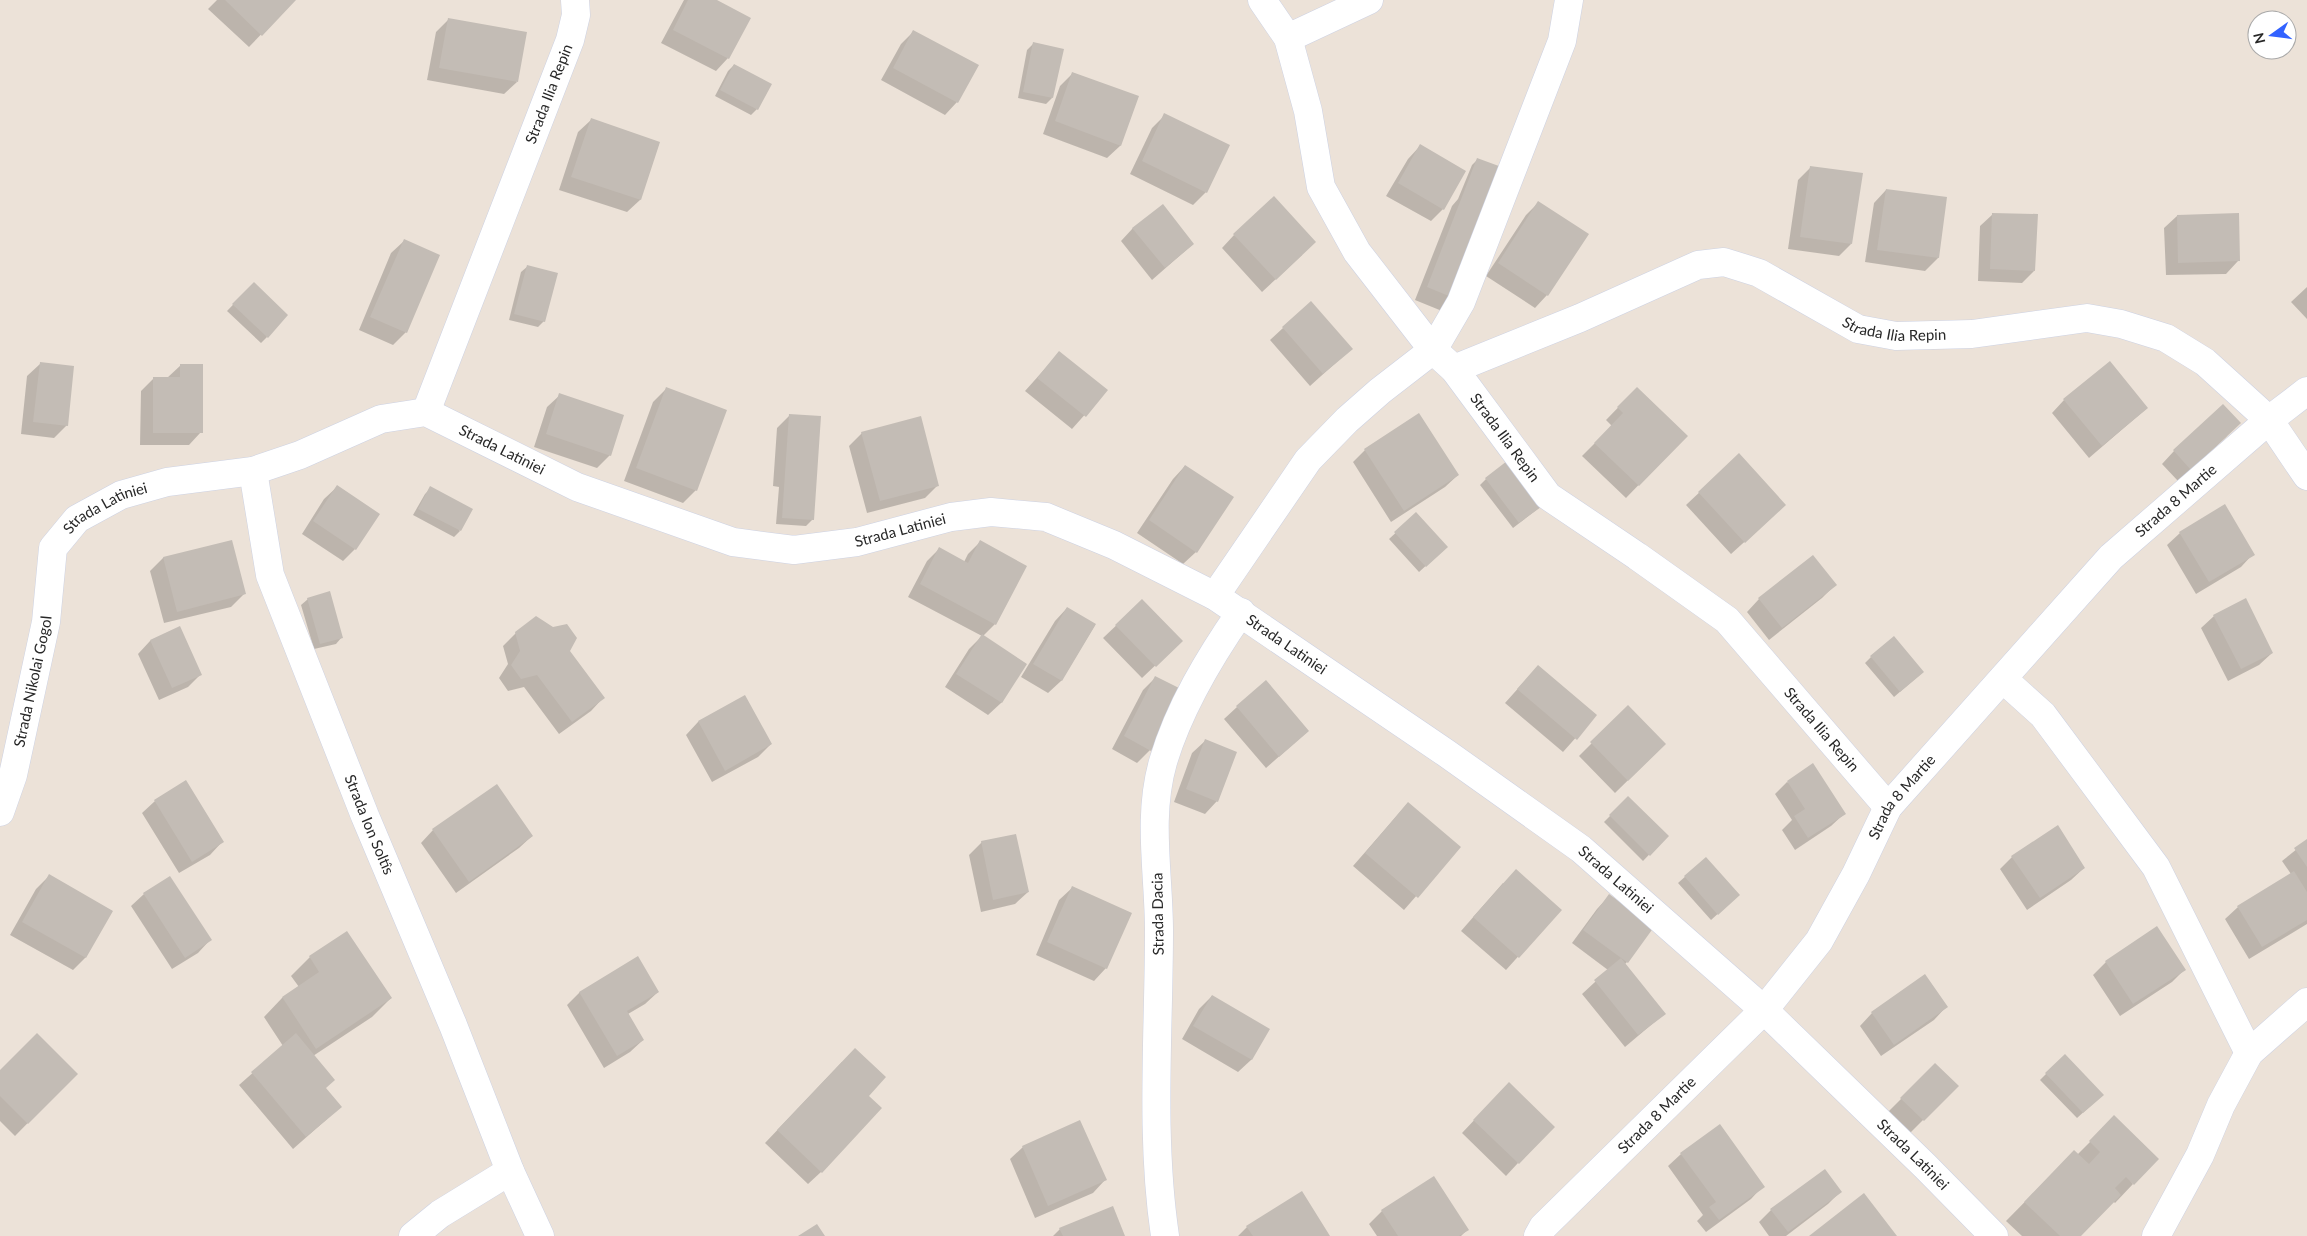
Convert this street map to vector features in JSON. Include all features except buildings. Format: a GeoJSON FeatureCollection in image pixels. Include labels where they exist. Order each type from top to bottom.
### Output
{"type":"FeatureCollection","features":[{"type":"Feature","properties":{"kind":"street","name":"Strada Ilia Repin"},"geometry":{"type":"LineString","coordinates":[[426,412],[570,40],[576,15],[575,0]]}},
{"type":"Feature","properties":{"kind":"street","name":"Strada Ilia Repin"},"geometry":{"type":"LineString","coordinates":[[1262,0],[1288,38],[1308,111],[1321,187],[1357,252],[1433,350],[1454,369],[1548,496],[1727,620],[1888,807]]}},
{"type":"Feature","properties":{"kind":"street"},"geometry":{"type":"LineString","coordinates":[[1288,38],[1369,0]]}},
{"type":"Feature","properties":{"kind":"street"},"geometry":{"type":"LineString","coordinates":[[1215,596],[1308,460],[1347,420],[1380,391],[1433,350],[1464,293],[1562,41],[1569,0]]}},
{"type":"Feature","properties":{"kind":"street","name":"Strada Ilia Repin"},"geometry":{"type":"LineString","coordinates":[[1454,369],[1580,318],[1698,265],[1724,262],[1759,273],[1858,329],[1896,336],[1972,334],[2087,318],[2121,324],[2166,338],[2205,362],[2269,420],[2307,476]]}},
{"type":"Feature","properties":{"kind":"street","name":"Strada 8 Martie"},"geometry":{"type":"LineString","coordinates":[[1538,1236],[1543,1227],[1764,1010],[1819,941],[1856,874],[1888,807],[2111,557],[2269,420],[2307,391]]}},
{"type":"Feature","properties":{"kind":"street","name":"Strada Latiniei"},"geometry":{"type":"LineString","coordinates":[[53,548],[77,519],[121,495],[167,482],[253,471],[300,455],[381,419],[426,412],[577,487],[733,542],[794,550],[857,542],[951,517],[991,512],[1046,517],[1114,545],[1215,596],[1241,612],[1582,849],[1764,1010],[1925,1166],[1994,1236]]}},
{"type":"Feature","properties":{"kind":"street","name":"Strada Ion Soltîs"},"geometry":{"type":"LineString","coordinates":[[253,471],[270,575],[365,816],[453,1025],[510,1171],[540,1236]]}},
{"type":"Feature","properties":{"kind":"street","name":"Strada Nikolai Gogol"},"geometry":{"type":"LineString","coordinates":[[0,812],[14,775],[46,622],[53,548]]}},
{"type":"Feature","properties":{"kind":"street","name":"Strada Dacia"},"geometry":{"type":"LineString","coordinates":[[1165,1236],[1161,1206],[1156,1090],[1160,930],[1155,802],[1163,762],[1190,694],[1223,637],[1241,612]]}},
{"type":"Feature","properties":{"kind":"street"},"geometry":{"type":"LineString","coordinates":[[2003,679],[2043,715],[2156,867],[2249,1053]]}},
{"type":"Feature","properties":{"kind":"street"},"geometry":{"type":"LineString","coordinates":[[2156,1236],[2200,1155],[2221,1105],[2249,1053],[2307,1002]]}},
{"type":"Feature","properties":{"kind":"street"},"geometry":{"type":"LineString","coordinates":[[413,1236],[440,1214],[510,1171]]}}]}
